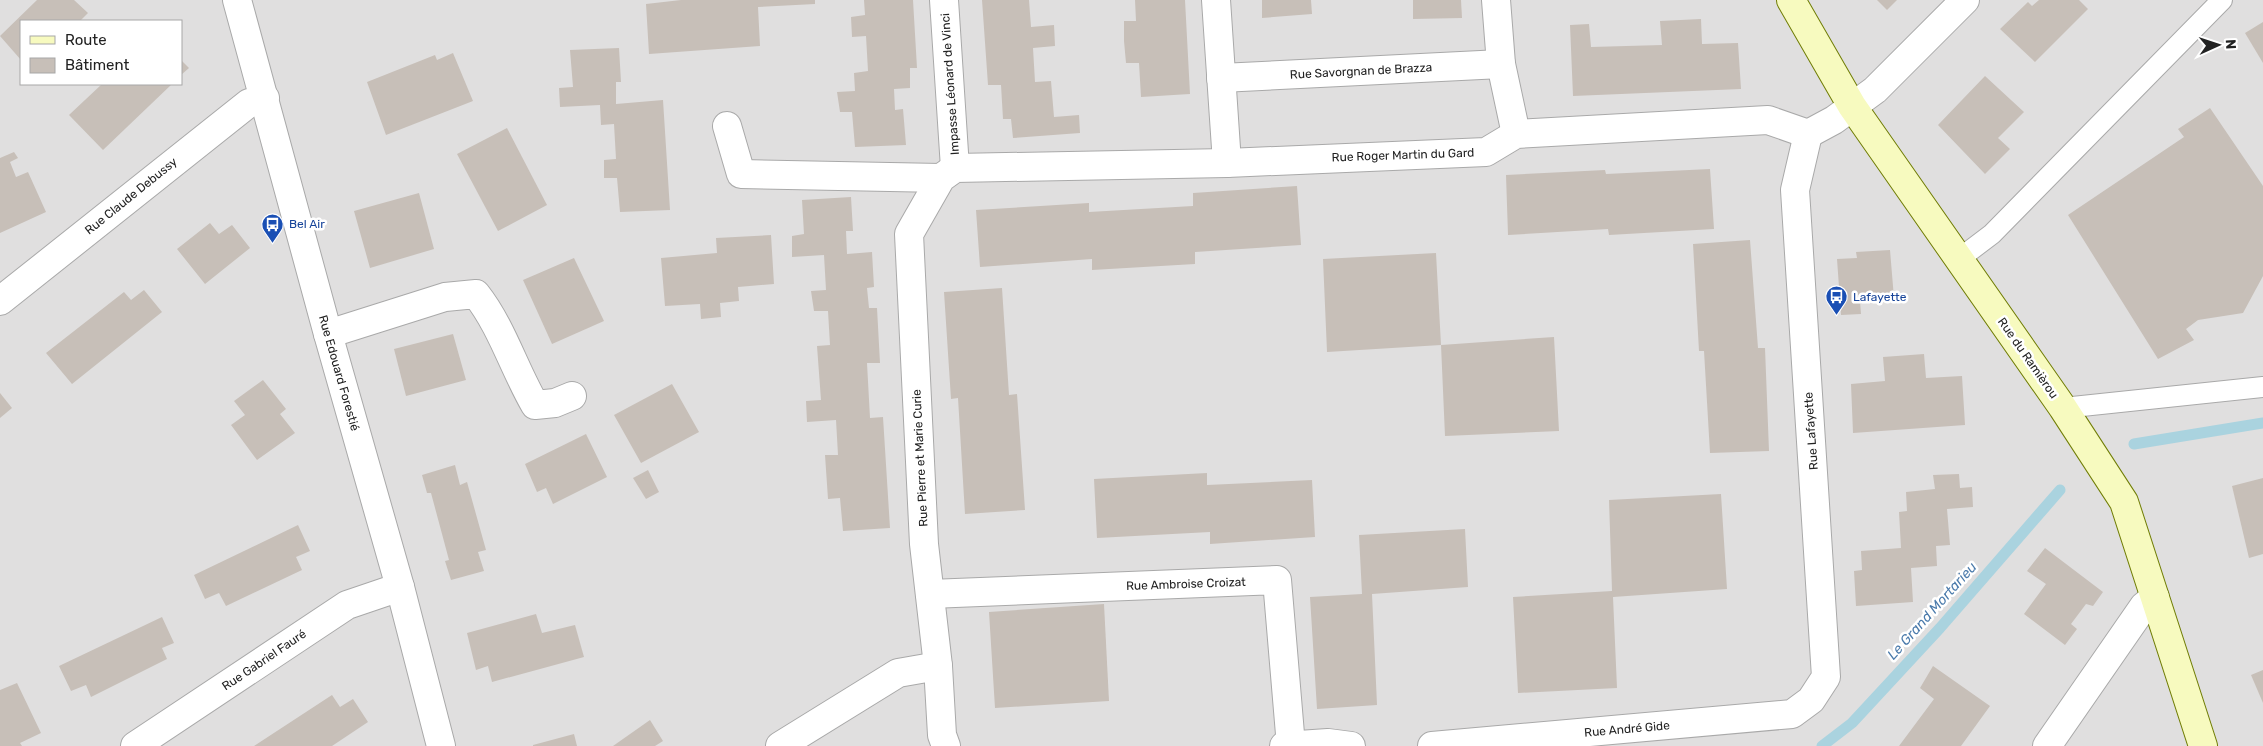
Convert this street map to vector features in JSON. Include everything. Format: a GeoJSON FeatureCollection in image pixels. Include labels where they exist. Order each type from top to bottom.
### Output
{"type":"FeatureCollection","features":[{"type":"Feature","properties":{"kind":"street","name":"Rue Edouard Forestié"},"geometry":{"type":"LineString","coordinates":[[237,0],[328,334],[400,588],[441,746]]}},
{"type":"Feature","properties":{"kind":"street","name":"Impasse Léonard de Vinci"},"geometry":{"type":"LineString","coordinates":[[944,0],[948,173]]}},
{"type":"Feature","properties":{"kind":"street"},"geometry":{"type":"LineString","coordinates":[[1216,0],[1227,163]]}},
{"type":"Feature","properties":{"kind":"street"},"geometry":{"type":"LineString","coordinates":[[1496,0],[1500,64],[1516,134]]}},
{"type":"Feature","properties":{"kind":"street","name":"Rue du Ramièrou"},"geometry":{"type":"LineString","coordinates":[[1791,0],[1852,106],[2062,408],[2124,502],[2203,746]]}},
{"type":"Feature","properties":{"kind":"street"},"geometry":{"type":"LineString","coordinates":[[1808,134],[1834,120],[1875,90],[1965,0]]}},
{"type":"Feature","properties":{"kind":"street","name":"Rue Savorgnan de Brazza"},"geometry":{"type":"LineString","coordinates":[[1221,78],[1500,64]]}},
{"type":"Feature","properties":{"kind":"street","name":"Rue Claude Debussy"},"geometry":{"type":"LineString","coordinates":[[0,301],[250,103],[265,98]]}},
{"type":"Feature","properties":{"kind":"street","name":"Rue Roger Martin du Gard"},"geometry":{"type":"LineString","coordinates":[[727,126],[741,174],[948,173],[1486,152],[1516,134],[1768,120],[1808,134]]}},
{"type":"Feature","properties":{"kind":"street","name":"Rue Lafayette"},"geometry":{"type":"LineString","coordinates":[[1792,714],[1811,700],[1826,677],[1795,190],[1808,134]]}},
{"type":"Feature","properties":{"kind":"street","name":"Rue Pierre et Marie Curie"},"geometry":{"type":"LineString","coordinates":[[946,746],[942,734],[938,666],[924,544],[909,234],[948,173]]}},
{"type":"Feature","properties":{"kind":"street"},"geometry":{"type":"LineString","coordinates":[[328,334],[445,297],[476,294],[491,312],[519,377],[535,405],[555,403],[572,396]]}},
{"type":"Feature","properties":{"kind":"street","name":"Rue Ambroise Croizat"},"geometry":{"type":"LineString","coordinates":[[930,594],[1277,580],[1291,746]]}},
{"type":"Feature","properties":{"kind":"street","name":"Rue Gabriel Fauré"},"geometry":{"type":"LineString","coordinates":[[135,746],[347,605],[400,588]]}},
{"type":"Feature","properties":{"kind":"street"},"geometry":{"type":"LineString","coordinates":[[2047,746],[2144,606],[2155,597]]}},
{"type":"Feature","properties":{"kind":"street"},"geometry":{"type":"LineString","coordinates":[[780,746],[898,673],[938,666]]}},
{"type":"Feature","properties":{"kind":"street","name":"Rue André Gide"},"geometry":{"type":"LineString","coordinates":[[1432,746],[1792,714]]}},
{"type":"Feature","properties":{"kind":"street"},"geometry":{"type":"LineString","coordinates":[[1284,746],[1328,743],[1351,746]]}},
{"type":"Feature","properties":{"kind":"lane"},"geometry":{"type":"LineString","coordinates":[[1958,259],[1992,234],[2222,0]]}},
{"type":"Feature","properties":{"kind":"lane"},"geometry":{"type":"LineString","coordinates":[[2062,408],[2263,387]]}},
{"type":"Feature","properties":{"kind":"shaded area"},"geometry":{"type":"Polygon","coordinates":[[[0,0],[2263,0],[2263,746],[0,746],[0,0]]]}},
{"type":"Feature","properties":{"kind":"building"},"geometry":{"type":"Polygon","coordinates":[[[37,0],[74,0],[88,13],[81,20],[20,20],[20,59],[0,36],[37,0]]]}},
{"type":"Feature","properties":{"kind":"building"},"geometry":{"type":"Polygon","coordinates":[[[681,0],[815,0],[815,4],[758,7],[760,46],[649,54],[646,4],[681,0]]]}},
{"type":"Feature","properties":{"kind":"building"},"geometry":{"type":"Polygon","coordinates":[[[864,0],[913,0],[917,68],[910,68],[910,88],[894,89],[895,110],[903,109],[906,145],[855,147],[852,112],[840,112],[837,92],[855,91],[854,73],[868,71],[866,36],[852,37],[851,17],[865,15],[864,0]]]}},
{"type":"Feature","properties":{"kind":"building"},"geometry":{"type":"Polygon","coordinates":[[[982,0],[1029,0],[1031,27],[1054,25],[1055,46],[1033,48],[1035,82],[1051,81],[1054,117],[1079,115],[1080,133],[1013,138],[1011,119],[1003,119],[1001,85],[988,85],[982,0]]]}},
{"type":"Feature","properties":{"kind":"building"},"geometry":{"type":"Polygon","coordinates":[[[1135,0],[1185,0],[1190,94],[1141,97],[1139,63],[1126,63],[1124,41],[1124,21],[1136,21],[1135,0]]]}},
{"type":"Feature","properties":{"kind":"building"},"geometry":{"type":"Polygon","coordinates":[[[1262,0],[1311,0],[1312,14],[1262,18],[1262,0]]]}},
{"type":"Feature","properties":{"kind":"building"},"geometry":{"type":"Polygon","coordinates":[[[1413,0],[1461,0],[1462,18],[1413,19],[1413,0]]]}},
{"type":"Feature","properties":{"kind":"building"},"geometry":{"type":"Polygon","coordinates":[[[1877,0],[1897,0],[1887,10],[1877,0]]]}},
{"type":"Feature","properties":{"kind":"building"},"geometry":{"type":"Polygon","coordinates":[[[2039,0],[2079,0],[2088,9],[2035,62],[2000,29],[2028,2],[2032,6],[2039,0]]]}},
{"type":"Feature","properties":{"kind":"building"},"geometry":{"type":"Polygon","coordinates":[[[1701,19],[1702,44],[1738,43],[1741,89],[1573,96],[1570,25],[1589,24],[1591,47],[1662,45],[1660,21],[1701,19]]]}},
{"type":"Feature","properties":{"kind":"building"},"geometry":{"type":"Polygon","coordinates":[[[2263,22],[2263,63],[2245,33],[2263,22]]]}},
{"type":"Feature","properties":{"kind":"building"},"geometry":{"type":"Polygon","coordinates":[[[619,48],[621,82],[616,82],[616,104],[663,100],[670,210],[620,212],[617,178],[604,178],[604,160],[616,159],[614,124],[601,125],[600,105],[560,107],[559,88],[573,87],[570,50],[619,48]]]}},
{"type":"Feature","properties":{"kind":"building"},"geometry":{"type":"Polygon","coordinates":[[[453,53],[473,101],[386,135],[367,82],[435,55],[437,60],[453,53]]]}},
{"type":"Feature","properties":{"kind":"building"},"geometry":{"type":"Polygon","coordinates":[[[182,61],[189,68],[182,74],[182,61]]]}},
{"type":"Feature","properties":{"kind":"building"},"geometry":{"type":"Polygon","coordinates":[[[1985,76],[2024,112],[1998,138],[2010,149],[1985,174],[1938,125],[1985,76]]]}},
{"type":"Feature","properties":{"kind":"building"},"geometry":{"type":"Polygon","coordinates":[[[101,85],[171,85],[103,150],[69,115],[101,85]]]}},
{"type":"Feature","properties":{"kind":"building"},"geometry":{"type":"Polygon","coordinates":[[[2210,108],[2263,186],[2263,276],[2243,313],[2198,320],[2186,329],[2194,340],[2158,359],[2068,215],[2184,137],[2178,129],[2210,108]]]}},
{"type":"Feature","properties":{"kind":"building"},"geometry":{"type":"Polygon","coordinates":[[[507,128],[547,205],[498,231],[457,154],[507,128]]]}},
{"type":"Feature","properties":{"kind":"building"},"geometry":{"type":"Polygon","coordinates":[[[14,152],[18,158],[10,162],[16,177],[28,172],[46,212],[0,233],[0,158],[14,152]]]}},
{"type":"Feature","properties":{"kind":"building"},"geometry":{"type":"Polygon","coordinates":[[[1710,169],[1714,229],[1609,235],[1608,229],[1508,235],[1506,175],[1605,170],[1606,174],[1710,169]]]}},
{"type":"Feature","properties":{"kind":"building"},"geometry":{"type":"Polygon","coordinates":[[[1297,186],[1301,245],[1195,252],[1195,264],[1092,270],[1092,259],[980,267],[976,210],[1089,203],[1089,212],[1193,206],[1193,193],[1297,186]]]}},
{"type":"Feature","properties":{"kind":"building"},"geometry":{"type":"Polygon","coordinates":[[[419,193],[434,249],[370,268],[354,211],[419,193]]]}},
{"type":"Feature","properties":{"kind":"building"},"geometry":{"type":"Polygon","coordinates":[[[851,197],[853,231],[846,231],[847,254],[872,252],[874,287],[867,288],[869,308],[877,308],[880,363],[867,363],[870,418],[883,417],[890,528],[843,531],[840,498],[828,499],[825,455],[838,455],[836,420],[807,422],[806,401],[821,400],[817,346],[830,345],[828,311],[814,311],[811,291],[826,290],[824,255],[792,257],[792,236],[804,234],[802,200],[851,197]]]}},
{"type":"Feature","properties":{"kind":"building"},"geometry":{"type":"Polygon","coordinates":[[[210,223],[219,234],[232,225],[250,248],[205,284],[177,249],[210,223]]]}},
{"type":"Feature","properties":{"kind":"building"},"geometry":{"type":"Polygon","coordinates":[[[771,235],[774,284],[738,287],[739,301],[720,303],[721,317],[701,319],[700,304],[665,306],[661,258],[717,253],[716,238],[771,235]]]}},
{"type":"Feature","properties":{"kind":"building"},"geometry":{"type":"Polygon","coordinates":[[[1750,240],[1758,348],[1765,348],[1769,451],[1710,453],[1704,351],[1699,351],[1693,244],[1750,240]]]}},
{"type":"Feature","properties":{"kind":"building"},"geometry":{"type":"Polygon","coordinates":[[[1890,250],[1894,298],[1860,301],[1861,314],[1841,315],[1837,259],[1857,258],[1856,252],[1890,250]]]}},
{"type":"Feature","properties":{"kind":"building"},"geometry":{"type":"Polygon","coordinates":[[[1436,253],[1441,345],[1327,352],[1323,259],[1436,253]]]}},
{"type":"Feature","properties":{"kind":"building"},"geometry":{"type":"Polygon","coordinates":[[[574,258],[604,321],[552,344],[523,280],[574,258]]]}},
{"type":"Feature","properties":{"kind":"building"},"geometry":{"type":"Polygon","coordinates":[[[1002,288],[1009,395],[1017,394],[1025,510],[965,514],[958,398],[951,399],[944,292],[1002,288]]]}},
{"type":"Feature","properties":{"kind":"building"},"geometry":{"type":"Polygon","coordinates":[[[144,290],[162,312],[72,384],[46,353],[124,292],[131,300],[144,290]]]}},
{"type":"Feature","properties":{"kind":"building"},"geometry":{"type":"Polygon","coordinates":[[[453,334],[466,380],[406,396],[394,349],[453,334]]]}},
{"type":"Feature","properties":{"kind":"building"},"geometry":{"type":"Polygon","coordinates":[[[1554,337],[1559,431],[1445,436],[1441,345],[1554,337]]]}},
{"type":"Feature","properties":{"kind":"building"},"geometry":{"type":"Polygon","coordinates":[[[1924,354],[1926,378],[1962,376],[1965,425],[1853,433],[1851,384],[1885,381],[1883,357],[1924,354]]]}},
{"type":"Feature","properties":{"kind":"building"},"geometry":{"type":"Polygon","coordinates":[[[263,380],[286,409],[280,414],[295,433],[257,460],[231,425],[245,415],[234,401],[263,380]]]}},
{"type":"Feature","properties":{"kind":"building"},"geometry":{"type":"Polygon","coordinates":[[[672,384],[699,432],[641,463],[614,415],[672,384]]]}},
{"type":"Feature","properties":{"kind":"building"},"geometry":{"type":"Polygon","coordinates":[[[0,393],[12,408],[0,418],[0,393]]]}},
{"type":"Feature","properties":{"kind":"building"},"geometry":{"type":"Polygon","coordinates":[[[586,434],[607,477],[553,504],[546,488],[537,492],[525,464],[586,434]]]}},
{"type":"Feature","properties":{"kind":"building"},"geometry":{"type":"Polygon","coordinates":[[[455,465],[460,485],[467,482],[486,550],[478,552],[484,571],[451,580],[445,561],[449,560],[431,493],[427,493],[422,475],[455,465]]]}},
{"type":"Feature","properties":{"kind":"building"},"geometry":{"type":"Polygon","coordinates":[[[648,470],[659,492],[646,499],[633,478],[648,470]]]}},
{"type":"Feature","properties":{"kind":"building"},"geometry":{"type":"Polygon","coordinates":[[[1207,473],[1207,485],[1312,480],[1315,537],[1210,544],[1210,532],[1097,538],[1094,479],[1207,473]]]}},
{"type":"Feature","properties":{"kind":"building"},"geometry":{"type":"Polygon","coordinates":[[[1959,474],[1960,488],[1972,487],[1973,507],[1947,509],[1950,545],[1936,546],[1937,566],[1911,568],[1913,602],[1856,606],[1854,571],[1862,570],[1861,551],[1901,548],[1899,512],[1907,511],[1906,492],[1935,489],[1933,475],[1959,474]]]}},
{"type":"Feature","properties":{"kind":"building"},"geometry":{"type":"Polygon","coordinates":[[[2263,478],[2263,554],[2249,558],[2232,486],[2263,478]]]}},
{"type":"Feature","properties":{"kind":"building"},"geometry":{"type":"Polygon","coordinates":[[[1721,494],[1727,589],[1613,597],[1617,688],[1518,693],[1513,597],[1612,591],[1609,500],[1721,494]]]}},
{"type":"Feature","properties":{"kind":"building"},"geometry":{"type":"Polygon","coordinates":[[[298,525],[310,551],[296,557],[302,570],[226,606],[219,593],[205,599],[194,575],[298,525]]]}},
{"type":"Feature","properties":{"kind":"building"},"geometry":{"type":"Polygon","coordinates":[[[1465,529],[1468,587],[1372,594],[1377,705],[1317,709],[1310,597],[1362,594],[1359,535],[1465,529]]]}},
{"type":"Feature","properties":{"kind":"building"},"geometry":{"type":"Polygon","coordinates":[[[2045,548],[2103,592],[2093,606],[2086,604],[2071,624],[2077,629],[2065,645],[2024,614],[2046,584],[2027,571],[2045,548]]]}},
{"type":"Feature","properties":{"kind":"building"},"geometry":{"type":"Polygon","coordinates":[[[1104,604],[1109,701],[995,708],[989,612],[1104,604]]]}},
{"type":"Feature","properties":{"kind":"building"},"geometry":{"type":"Polygon","coordinates":[[[536,614],[542,633],[575,625],[584,657],[492,682],[488,666],[476,670],[467,633],[536,614]]]}},
{"type":"Feature","properties":{"kind":"building"},"geometry":{"type":"Polygon","coordinates":[[[162,617],[174,643],[162,648],[167,659],[91,697],[86,685],[71,691],[59,666],[162,617]]]}},
{"type":"Feature","properties":{"kind":"building"},"geometry":{"type":"Polygon","coordinates":[[[1933,666],[1990,706],[1961,746],[1899,746],[1934,699],[1920,688],[1933,666]]]}},
{"type":"Feature","properties":{"kind":"building"},"geometry":{"type":"Polygon","coordinates":[[[2263,670],[2263,703],[2251,675],[2263,670]]]}},
{"type":"Feature","properties":{"kind":"building"},"geometry":{"type":"Polygon","coordinates":[[[17,683],[41,733],[20,743],[22,746],[0,746],[0,690],[17,683]]]}},
{"type":"Feature","properties":{"kind":"building"},"geometry":{"type":"Polygon","coordinates":[[[332,695],[340,707],[353,699],[368,722],[332,746],[254,746],[332,695]]]}},
{"type":"Feature","properties":{"kind":"building"},"geometry":{"type":"Polygon","coordinates":[[[650,720],[663,741],[655,746],[613,746],[650,720]]]}},
{"type":"Feature","properties":{"kind":"building"},"geometry":{"type":"Polygon","coordinates":[[[574,734],[577,746],[533,746],[533,745],[574,734]]]}},
{"type":"Feature","properties":{"kind":"waterway","name":"Le Grand Mortarieu"},"geometry":{"type":"LineString","coordinates":[[2134,444],[2263,423]]}},
{"type":"Feature","properties":{"kind":"waterway","name":"Le Grand Mortarieu"},"geometry":{"type":"LineString","coordinates":[[1822,746],[1852,723],[1940,628],[2060,490]]}},
{"type":"Feature","properties":{"kind":"place","name":"Bel Air"},"geometry":{"type":"Point","coordinates":[273,243]}},
{"type":"Feature","properties":{"kind":"place","name":"Lafayette"},"geometry":{"type":"Point","coordinates":[1837,316]}}]}
